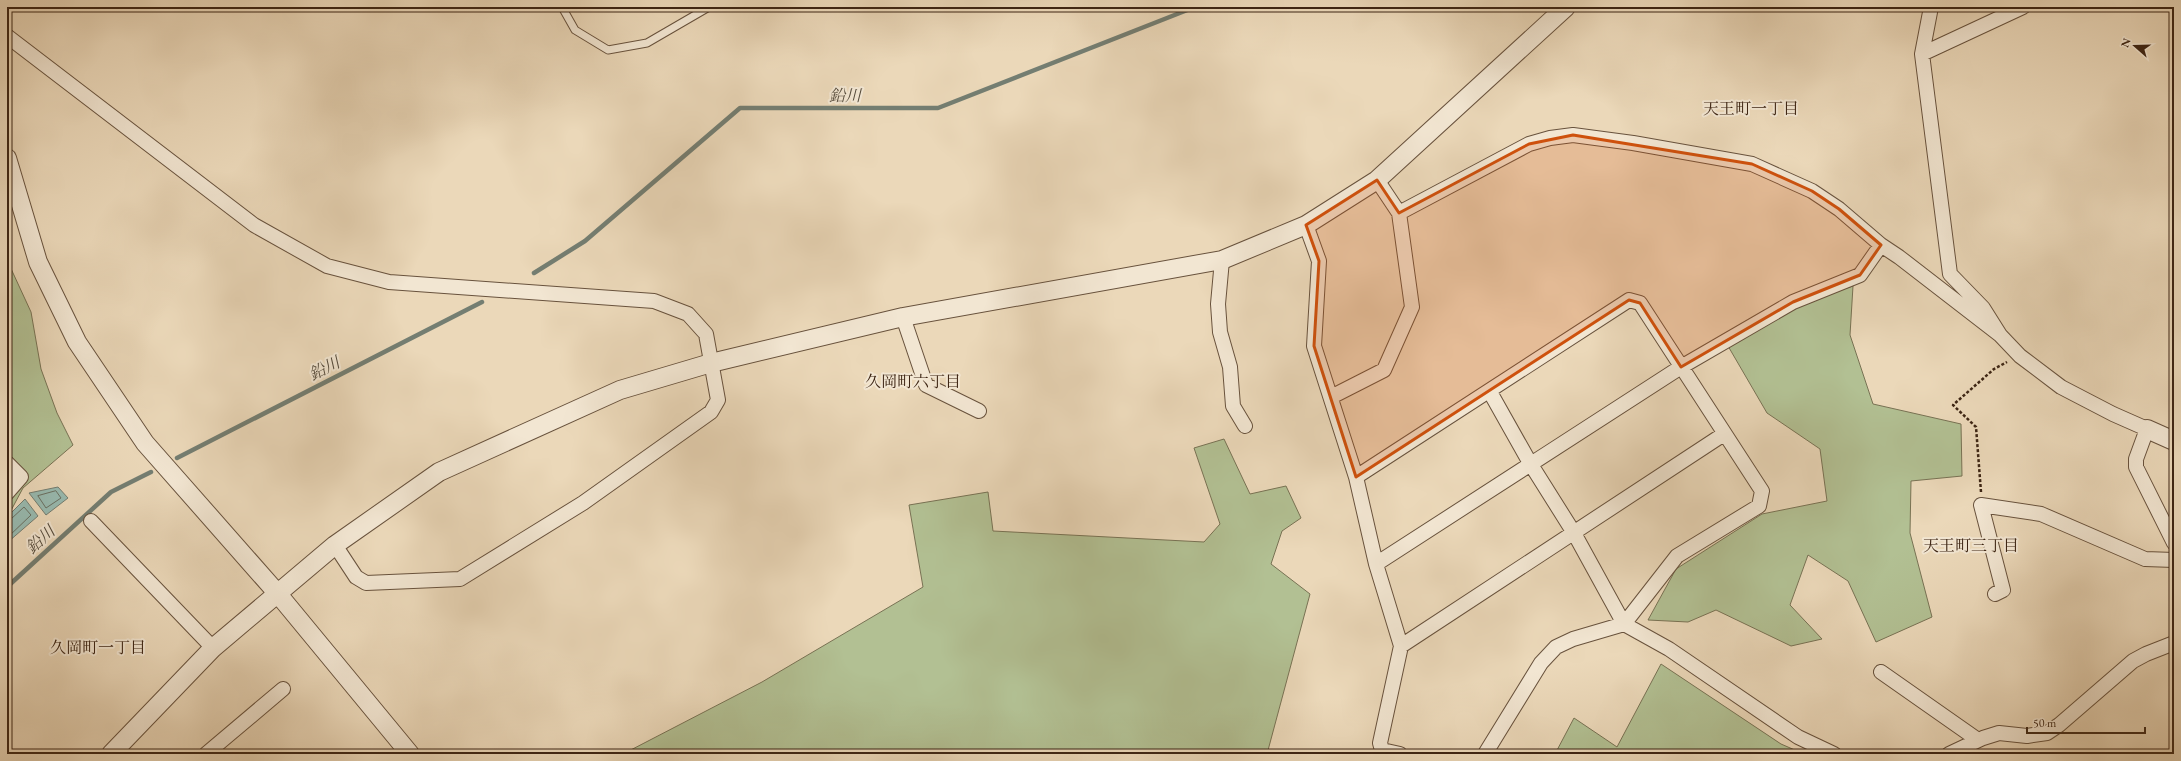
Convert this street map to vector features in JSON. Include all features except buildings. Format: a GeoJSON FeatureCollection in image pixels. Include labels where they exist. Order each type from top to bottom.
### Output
{"type":"FeatureCollection","features":[{"type":"Feature","properties":{"kind":"street"},"geometry":{"type":"LineString","coordinates":[[112,754],[213,648],[335,545],[439,472],[620,390],[711,363],[903,317],[1222,260],[1306,226],[1377,180],[1566,7]]}},
{"type":"Feature","properties":{"kind":"street"},"geometry":{"type":"LineString","coordinates":[[1931,7],[1922,54],[1950,274],[1983,308],[2000,335]]}},
{"type":"Feature","properties":{"kind":"street"},"geometry":{"type":"LineString","coordinates":[[1922,54],[2023,7]]}},
{"type":"Feature","properties":{"kind":"street"},"geometry":{"type":"LineString","coordinates":[[7,36],[254,225],[327,266],[389,282],[654,301],[688,314],[706,334],[718,400],[711,412],[583,503],[460,579],[366,583],[356,577],[335,545]]}},
{"type":"Feature","properties":{"kind":"street"},"geometry":{"type":"LineString","coordinates":[[1399,213],[1528,144],[1550,138],[1573,136],[1633,143],[1752,164],[1812,192],[1839,209],[1881,245],[1899,257],[2000,335],[2020,356],[2061,387],[2113,414],[2174,441]]}},
{"type":"Feature","properties":{"kind":"street"},"geometry":{"type":"LineString","coordinates":[[7,158],[38,262],[78,342],[145,443],[278,594],[410,754]]}},
{"type":"Feature","properties":{"kind":"street"},"geometry":{"type":"LineString","coordinates":[[1331,397],[1384,370],[1412,307],[1399,213],[1377,180]]}},
{"type":"Feature","properties":{"kind":"street"},"geometry":{"type":"LineString","coordinates":[[1306,226],[1319,261],[1314,346],[1356,478],[1376,564],[1401,646],[1380,744],[1382,750],[1400,754]]}},
{"type":"Feature","properties":{"kind":"street"},"geometry":{"type":"LineString","coordinates":[[1376,564],[1530,463],[1681,367],[1793,302],[1860,276],[1881,245]]}},
{"type":"Feature","properties":{"kind":"street"},"geometry":{"type":"LineString","coordinates":[[1222,260],[1218,304],[1220,332],[1230,366],[1234,406],[1245,426]]}},
{"type":"Feature","properties":{"kind":"street"},"geometry":{"type":"LineString","coordinates":[[1356,478],[1629,300],[1640,303],[1724,434],[1762,490],[1759,506],[1677,556],[1624,624],[1572,639],[1556,648],[1541,663],[1486,754]]}},
{"type":"Feature","properties":{"kind":"street"},"geometry":{"type":"LineString","coordinates":[[903,317],[926,385],[979,411]]}},
{"type":"Feature","properties":{"kind":"street"},"geometry":{"type":"LineString","coordinates":[[1490,392],[1530,463],[1574,533],[1624,624],[1669,649],[1798,737],[1834,754]]}},
{"type":"Feature","properties":{"kind":"street"},"geometry":{"type":"LineString","coordinates":[[2147,429],[2136,459],[2136,467],[2174,543]]}},
{"type":"Feature","properties":{"kind":"street"},"geometry":{"type":"LineString","coordinates":[[1401,646],[1724,434]]}},
{"type":"Feature","properties":{"kind":"street"},"geometry":{"type":"LineString","coordinates":[[7,463],[21,477],[7,493]]}},
{"type":"Feature","properties":{"kind":"street"},"geometry":{"type":"LineString","coordinates":[[1994,594],[2003,590],[1981,505],[2041,514],[2145,559],[2174,560]]}},
{"type":"Feature","properties":{"kind":"street"},"geometry":{"type":"LineString","coordinates":[[91,521],[213,648]]}},
{"type":"Feature","properties":{"kind":"street"},"geometry":{"type":"LineString","coordinates":[[1949,754],[1978,740],[1999,733],[2027,736],[2047,733],[2059,725],[2133,662],[2146,654],[2174,643]]}},
{"type":"Feature","properties":{"kind":"street"},"geometry":{"type":"LineString","coordinates":[[1882,672],[1978,740]]}},
{"type":"Feature","properties":{"kind":"street"},"geometry":{"type":"LineString","coordinates":[[206,754],[283,690]]}},
{"type":"Feature","properties":{"kind":"lane"},"geometry":{"type":"LineString","coordinates":[[562,7],[575,30],[608,50],[647,43],[709,7]]}},
{"type":"Feature","properties":{"kind":"path"},"geometry":{"type":"LineString","coordinates":[[1981,505],[1976,427],[1953,405],[1994,369],[2020,356]]}},
{"type":"Feature","properties":{"kind":"highlighted area"},"geometry":{"type":"Polygon","coordinates":[[[1573,135],[1752,164],[1812,191],[1839,209],[1881,245],[1860,275],[1793,302],[1681,367],[1640,303],[1629,300],[1356,477],[1314,346],[1319,261],[1306,225],[1377,180],[1399,213],[1529,144],[1573,135]]]}},
{"type":"Feature","properties":{"kind":"green space"},"geometry":{"type":"Polygon","coordinates":[[[7,260],[31,312],[41,369],[57,413],[73,445],[23,488],[7,518],[7,260]]]}},
{"type":"Feature","properties":{"kind":"green space"},"geometry":{"type":"Polygon","coordinates":[[[1853,286],[1850,335],[1873,404],[1961,424],[1962,476],[1911,481],[1910,533],[1932,617],[1876,642],[1848,581],[1808,555],[1790,605],[1822,639],[1791,646],[1716,610],[1688,622],[1648,620],[1676,569],[1762,514],[1827,501],[1820,449],[1767,413],[1728,346],[1797,304],[1853,286]]]}},
{"type":"Feature","properties":{"kind":"green space"},"geometry":{"type":"Polygon","coordinates":[[[1224,439],[1250,494],[1286,486],[1301,518],[1282,531],[1271,564],[1310,594],[1267,754],[623,754],[762,682],[923,587],[909,505],[988,492],[993,531],[1204,542],[1220,524],[1194,448],[1224,439]]]}},
{"type":"Feature","properties":{"kind":"green space"},"geometry":{"type":"Polygon","coordinates":[[[1661,664],[1781,744],[1804,754],[1555,754],[1574,718],[1617,747],[1661,664]]]}},
{"type":"Feature","properties":{"kind":"water"},"geometry":{"type":"Polygon","coordinates":[[[58,487],[68,498],[46,515],[29,493],[58,487]]]}},
{"type":"Feature","properties":{"kind":"water"},"geometry":{"type":"Polygon","coordinates":[[[25,499],[38,516],[8,542],[7,517],[25,499]]]}},
{"type":"Feature","properties":{"kind":"waterway","name":"鉛川"},"geometry":{"type":"LineString","coordinates":[[534,273],[585,241],[740,108],[938,108],[1195,7]]}},
{"type":"Feature","properties":{"kind":"waterway","name":"鉛川"},"geometry":{"type":"LineString","coordinates":[[177,458],[482,302]]}},
{"type":"Feature","properties":{"kind":"waterway","name":"鉛川"},"geometry":{"type":"LineString","coordinates":[[7,587],[111,492],[151,472]]}},
{"type":"Feature","properties":{"kind":"district","name":"天王町一丁目"},"geometry":{"type":"Point","coordinates":[1751,108]}},
{"type":"Feature","properties":{"kind":"district","name":"久岡町六丁目"},"geometry":{"type":"Point","coordinates":[913,381]}},
{"type":"Feature","properties":{"kind":"district","name":"天王町三丁目"},"geometry":{"type":"Point","coordinates":[1971,545]}},
{"type":"Feature","properties":{"kind":"district","name":"久岡町一丁目"},"geometry":{"type":"Point","coordinates":[98,647]}}]}
